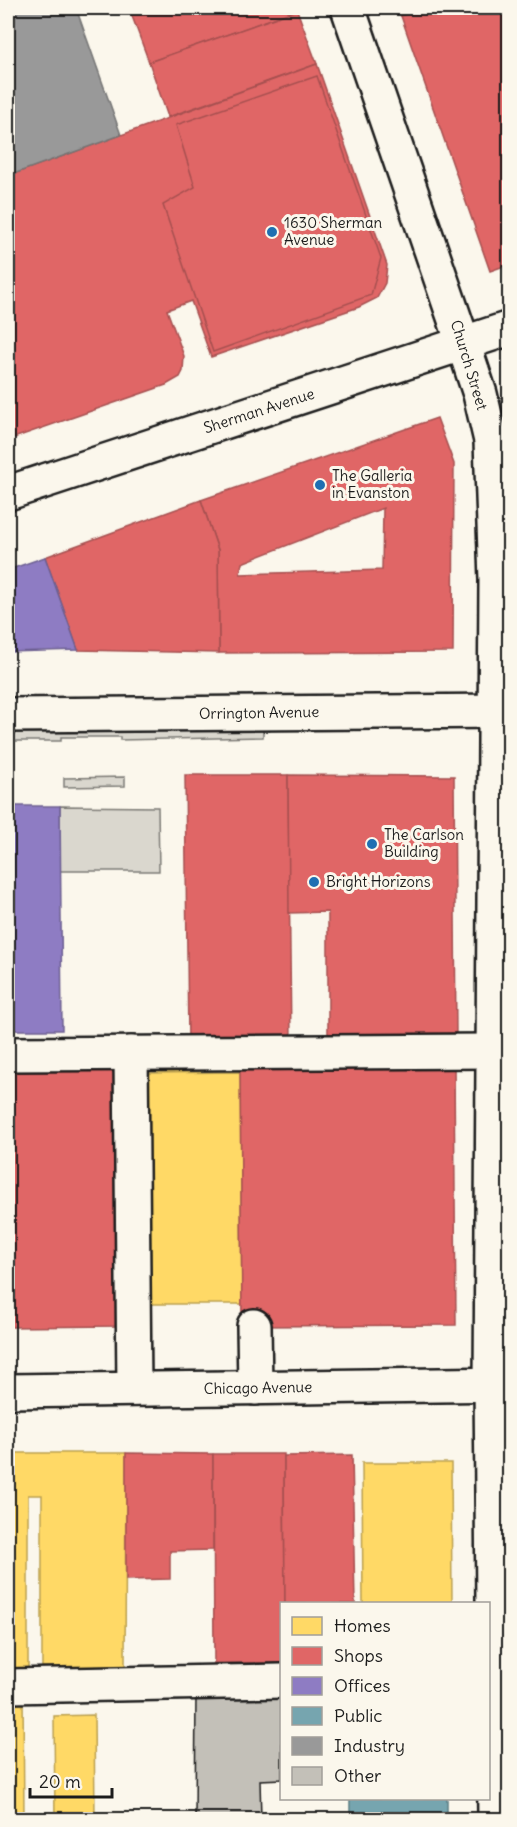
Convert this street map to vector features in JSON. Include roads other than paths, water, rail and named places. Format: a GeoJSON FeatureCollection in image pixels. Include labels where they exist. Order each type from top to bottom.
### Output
{"type":"FeatureCollection","features":[{"type":"Feature","properties":{"kind":"main road","name":"Church Street"},"geometry":{"type":"LineString","coordinates":[[348,8],[480,394],[491,441],[503,607],[503,711],[493,1051],[501,1093],[501,1595],[495,1820]]}},
{"type":"Feature","properties":{"kind":"main road","name":"Sherman Avenue"},"geometry":{"type":"LineString","coordinates":[[8,494],[510,328]]}},
{"type":"Feature","properties":{"kind":"main road","name":"Orrington Avenue"},"geometry":{"type":"LineString","coordinates":[[8,715],[503,711]]}},
{"type":"Feature","properties":{"kind":"main road"},"geometry":{"type":"LineString","coordinates":[[8,1054],[493,1051]]}},
{"type":"Feature","properties":{"kind":"main road"},"geometry":{"type":"LineString","coordinates":[[131,1053],[134,1389]]}},
{"type":"Feature","properties":{"kind":"main road"},"geometry":{"type":"LineString","coordinates":[[254,1326],[255,1388]]}},
{"type":"Feature","properties":{"kind":"main road","name":"Chicago Avenue"},"geometry":{"type":"LineString","coordinates":[[13,1396],[134,1389],[500,1384]]}},
{"type":"Feature","properties":{"kind":"main road"},"geometry":{"type":"LineString","coordinates":[[8,1686],[280,1682]]}},
{"type":"Feature","properties":{"kind":"place","name":"1630 Sherman Avenue"},"geometry":{"type":"Point","coordinates":[272,232]}},
{"type":"Feature","properties":{"kind":"place","name":"The Galleria in Evanston"},"geometry":{"type":"Point","coordinates":[320,485]}},
{"type":"Feature","properties":{"kind":"place","name":"The Carlson Building"},"geometry":{"type":"Point","coordinates":[372,844]}},
{"type":"Feature","properties":{"kind":"place","name":"Bright Horizons"},"geometry":{"type":"Point","coordinates":[314,882]}}]}
